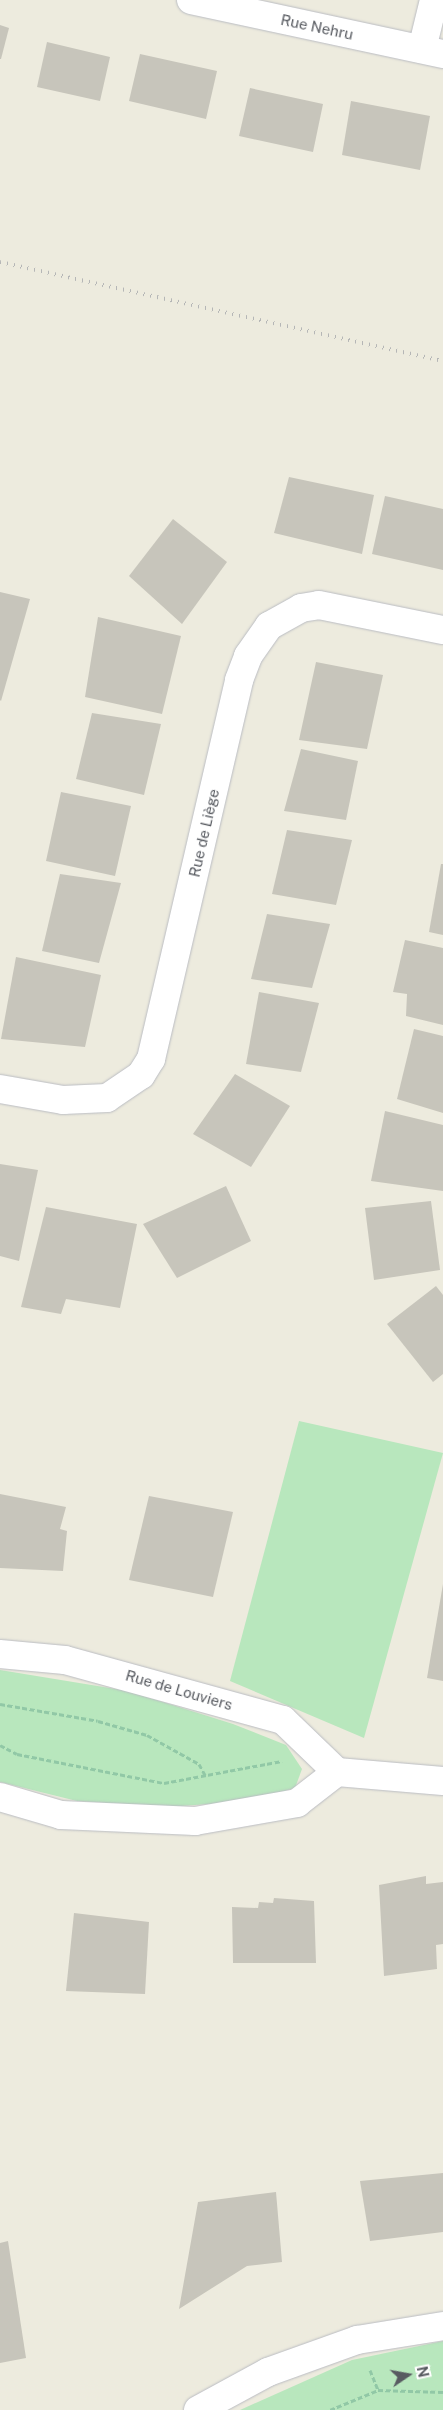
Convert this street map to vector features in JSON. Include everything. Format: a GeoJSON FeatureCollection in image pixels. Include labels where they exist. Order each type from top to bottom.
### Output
{"type":"FeatureCollection","features":[{"type":"Feature","properties":{"kind":"street","name":"Rue Nehru"},"geometry":{"type":"LineString","coordinates":[[191,0],[433,52]]}},
{"type":"Feature","properties":{"kind":"street"},"geometry":{"type":"LineString","coordinates":[[433,52],[434,0]]}},
{"type":"Feature","properties":{"kind":"street","name":"Rue de Liège"},"geometry":{"type":"LineString","coordinates":[[0,1089],[86,1102],[107,1098],[141,1075],[151,1058],[239,680],[248,656],[269,626],[300,608],[319,605],[443,630]]}},
{"type":"Feature","properties":{"kind":"street","name":"Rue de Louviers"},"geometry":{"type":"LineString","coordinates":[[0,1654],[65,1660],[283,1720],[337,1772]]}},
{"type":"Feature","properties":{"kind":"street"},"geometry":{"type":"LineString","coordinates":[[0,1797],[61,1815],[195,1821],[297,1803],[337,1772],[443,1781]]}},
{"type":"Feature","properties":{"kind":"street"},"geometry":{"type":"LineString","coordinates":[[198,2410],[268,2372],[349,2342],[384,2333],[443,2326]]}},
{"type":"Feature","properties":{"kind":"path"},"geometry":{"type":"LineString","coordinates":[[0,1704],[98,1721],[147,1735],[199,1764],[205,1775]]}},
{"type":"Feature","properties":{"kind":"path"},"geometry":{"type":"LineString","coordinates":[[0,1745],[17,1754],[164,1783],[205,1775],[273,1766],[286,1759]]}},
{"type":"Feature","properties":{"kind":"path"},"geometry":{"type":"LineString","coordinates":[[330,2410],[378,2390],[443,2392]]}},
{"type":"Feature","properties":{"kind":"green space"},"geometry":{"type":"Polygon","coordinates":[[[299,1421],[443,1453],[364,1738],[230,1681],[299,1421]]]}},
{"type":"Feature","properties":{"kind":"green space"},"geometry":{"type":"Polygon","coordinates":[[[0,1670],[128,1691],[233,1724],[286,1745],[302,1769],[295,1788],[251,1801],[167,1807],[77,1801],[0,1782],[0,1670]]]}},
{"type":"Feature","properties":{"kind":"green space"},"geometry":{"type":"Polygon","coordinates":[[[443,2341],[443,2410],[240,2410],[352,2360],[443,2341]]]}},
{"type":"Feature","properties":{"kind":"building"},"geometry":{"type":"Polygon","coordinates":[[[0,25],[9,28],[1,59],[0,59],[0,25]]]}},
{"type":"Feature","properties":{"kind":"building"},"geometry":{"type":"Polygon","coordinates":[[[47,42],[110,57],[100,101],[37,87],[47,42]]]}},
{"type":"Feature","properties":{"kind":"building"},"geometry":{"type":"Polygon","coordinates":[[[140,54],[217,71],[206,119],[129,101],[140,54]]]}},
{"type":"Feature","properties":{"kind":"building"},"geometry":{"type":"Polygon","coordinates":[[[250,88],[323,104],[313,152],[239,136],[250,88]]]}},
{"type":"Feature","properties":{"kind":"building"},"geometry":{"type":"Polygon","coordinates":[[[351,101],[430,116],[420,170],[342,155],[351,101]]]}},
{"type":"Feature","properties":{"kind":"building"},"geometry":{"type":"Polygon","coordinates":[[[289,477],[374,495],[362,554],[274,533],[289,477]]]}},
{"type":"Feature","properties":{"kind":"building"},"geometry":{"type":"Polygon","coordinates":[[[385,496],[443,509],[443,570],[372,554],[385,496]]]}},
{"type":"Feature","properties":{"kind":"building"},"geometry":{"type":"Polygon","coordinates":[[[173,519],[227,562],[182,624],[129,576],[173,519]]]}},
{"type":"Feature","properties":{"kind":"building"},"geometry":{"type":"Polygon","coordinates":[[[0,592],[30,599],[1,701],[0,700],[0,592]]]}},
{"type":"Feature","properties":{"kind":"building"},"geometry":{"type":"Polygon","coordinates":[[[98,617],[181,636],[162,714],[85,697],[98,617]]]}},
{"type":"Feature","properties":{"kind":"building"},"geometry":{"type":"Polygon","coordinates":[[[316,662],[383,675],[367,749],[299,740],[316,662]]]}},
{"type":"Feature","properties":{"kind":"building"},"geometry":{"type":"Polygon","coordinates":[[[92,713],[161,724],[144,795],[76,779],[92,713]]]}},
{"type":"Feature","properties":{"kind":"building"},"geometry":{"type":"Polygon","coordinates":[[[301,749],[358,761],[346,820],[284,811],[301,749]]]}},
{"type":"Feature","properties":{"kind":"building"},"geometry":{"type":"Polygon","coordinates":[[[61,792],[131,806],[115,876],[46,861],[61,792]]]}},
{"type":"Feature","properties":{"kind":"building"},"geometry":{"type":"Polygon","coordinates":[[[287,830],[352,840],[336,905],[272,894],[287,830]]]}},
{"type":"Feature","properties":{"kind":"building"},"geometry":{"type":"Polygon","coordinates":[[[441,864],[443,864],[443,935],[429,932],[441,864]]]}},
{"type":"Feature","properties":{"kind":"building"},"geometry":{"type":"Polygon","coordinates":[[[60,874],[121,883],[99,963],[42,951],[60,874]]]}},
{"type":"Feature","properties":{"kind":"building"},"geometry":{"type":"Polygon","coordinates":[[[267,914],[330,924],[312,988],[251,979],[267,914]]]}},
{"type":"Feature","properties":{"kind":"building"},"geometry":{"type":"Polygon","coordinates":[[[405,940],[443,948],[443,1025],[406,1016],[407,994],[393,992],[405,940]]]}},
{"type":"Feature","properties":{"kind":"building"},"geometry":{"type":"Polygon","coordinates":[[[16,957],[101,975],[85,1047],[1,1039],[16,957]]]}},
{"type":"Feature","properties":{"kind":"building"},"geometry":{"type":"Polygon","coordinates":[[[259,992],[319,1003],[301,1072],[246,1064],[259,992]]]}},
{"type":"Feature","properties":{"kind":"building"},"geometry":{"type":"Polygon","coordinates":[[[414,1029],[443,1036],[443,1113],[397,1099],[414,1029]]]}},
{"type":"Feature","properties":{"kind":"building"},"geometry":{"type":"Polygon","coordinates":[[[235,1074],[290,1106],[251,1167],[193,1134],[235,1074]]]}},
{"type":"Feature","properties":{"kind":"building"},"geometry":{"type":"Polygon","coordinates":[[[385,1111],[443,1125],[443,1191],[371,1181],[385,1111]]]}},
{"type":"Feature","properties":{"kind":"building"},"geometry":{"type":"Polygon","coordinates":[[[0,1164],[38,1170],[19,1261],[0,1256],[0,1164]]]}},
{"type":"Feature","properties":{"kind":"building"},"geometry":{"type":"Polygon","coordinates":[[[226,1186],[251,1241],[177,1278],[143,1224],[226,1186]]]}},
{"type":"Feature","properties":{"kind":"building"},"geometry":{"type":"Polygon","coordinates":[[[431,1201],[440,1270],[374,1280],[365,1208],[431,1201]]]}},
{"type":"Feature","properties":{"kind":"building"},"geometry":{"type":"Polygon","coordinates":[[[46,1207],[137,1224],[120,1308],[66,1299],[61,1314],[21,1307],[46,1207]]]}},
{"type":"Feature","properties":{"kind":"building"},"geometry":{"type":"Polygon","coordinates":[[[436,1286],[443,1295],[443,1374],[433,1382],[387,1324],[436,1286]]]}},
{"type":"Feature","properties":{"kind":"building"},"geometry":{"type":"Polygon","coordinates":[[[0,1494],[66,1507],[60,1529],[67,1531],[63,1571],[0,1568],[0,1494]]]}},
{"type":"Feature","properties":{"kind":"building"},"geometry":{"type":"Polygon","coordinates":[[[149,1496],[233,1512],[213,1597],[129,1580],[149,1496]]]}},
{"type":"Feature","properties":{"kind":"building"},"geometry":{"type":"Polygon","coordinates":[[[443,1584],[443,1681],[427,1678],[443,1584]]]}},
{"type":"Feature","properties":{"kind":"building"},"geometry":{"type":"Polygon","coordinates":[[[426,1876],[426,1884],[443,1882],[443,1944],[436,1945],[437,1969],[384,1976],[379,1885],[426,1876]]]}},
{"type":"Feature","properties":{"kind":"building"},"geometry":{"type":"Polygon","coordinates":[[[274,1898],[314,1901],[316,1963],[233,1963],[232,1907],[258,1908],[259,1902],[273,1903],[274,1898]]]}},
{"type":"Feature","properties":{"kind":"building"},"geometry":{"type":"Polygon","coordinates":[[[74,1913],[149,1922],[145,1994],[66,1991],[74,1913]]]}},
{"type":"Feature","properties":{"kind":"building"},"geometry":{"type":"Polygon","coordinates":[[[443,2173],[443,2232],[370,2241],[360,2181],[443,2173]]]}},
{"type":"Feature","properties":{"kind":"building"},"geometry":{"type":"Polygon","coordinates":[[[276,2192],[282,2262],[247,2266],[179,2309],[198,2202],[276,2192]]]}},
{"type":"Feature","properties":{"kind":"building"},"geometry":{"type":"Polygon","coordinates":[[[8,2241],[26,2358],[0,2363],[0,2243],[8,2241]]]}},
{"type":"Feature","properties":{"kind":"railway"},"geometry":{"type":"LineString","coordinates":[[0,262],[443,361]]}}]}
